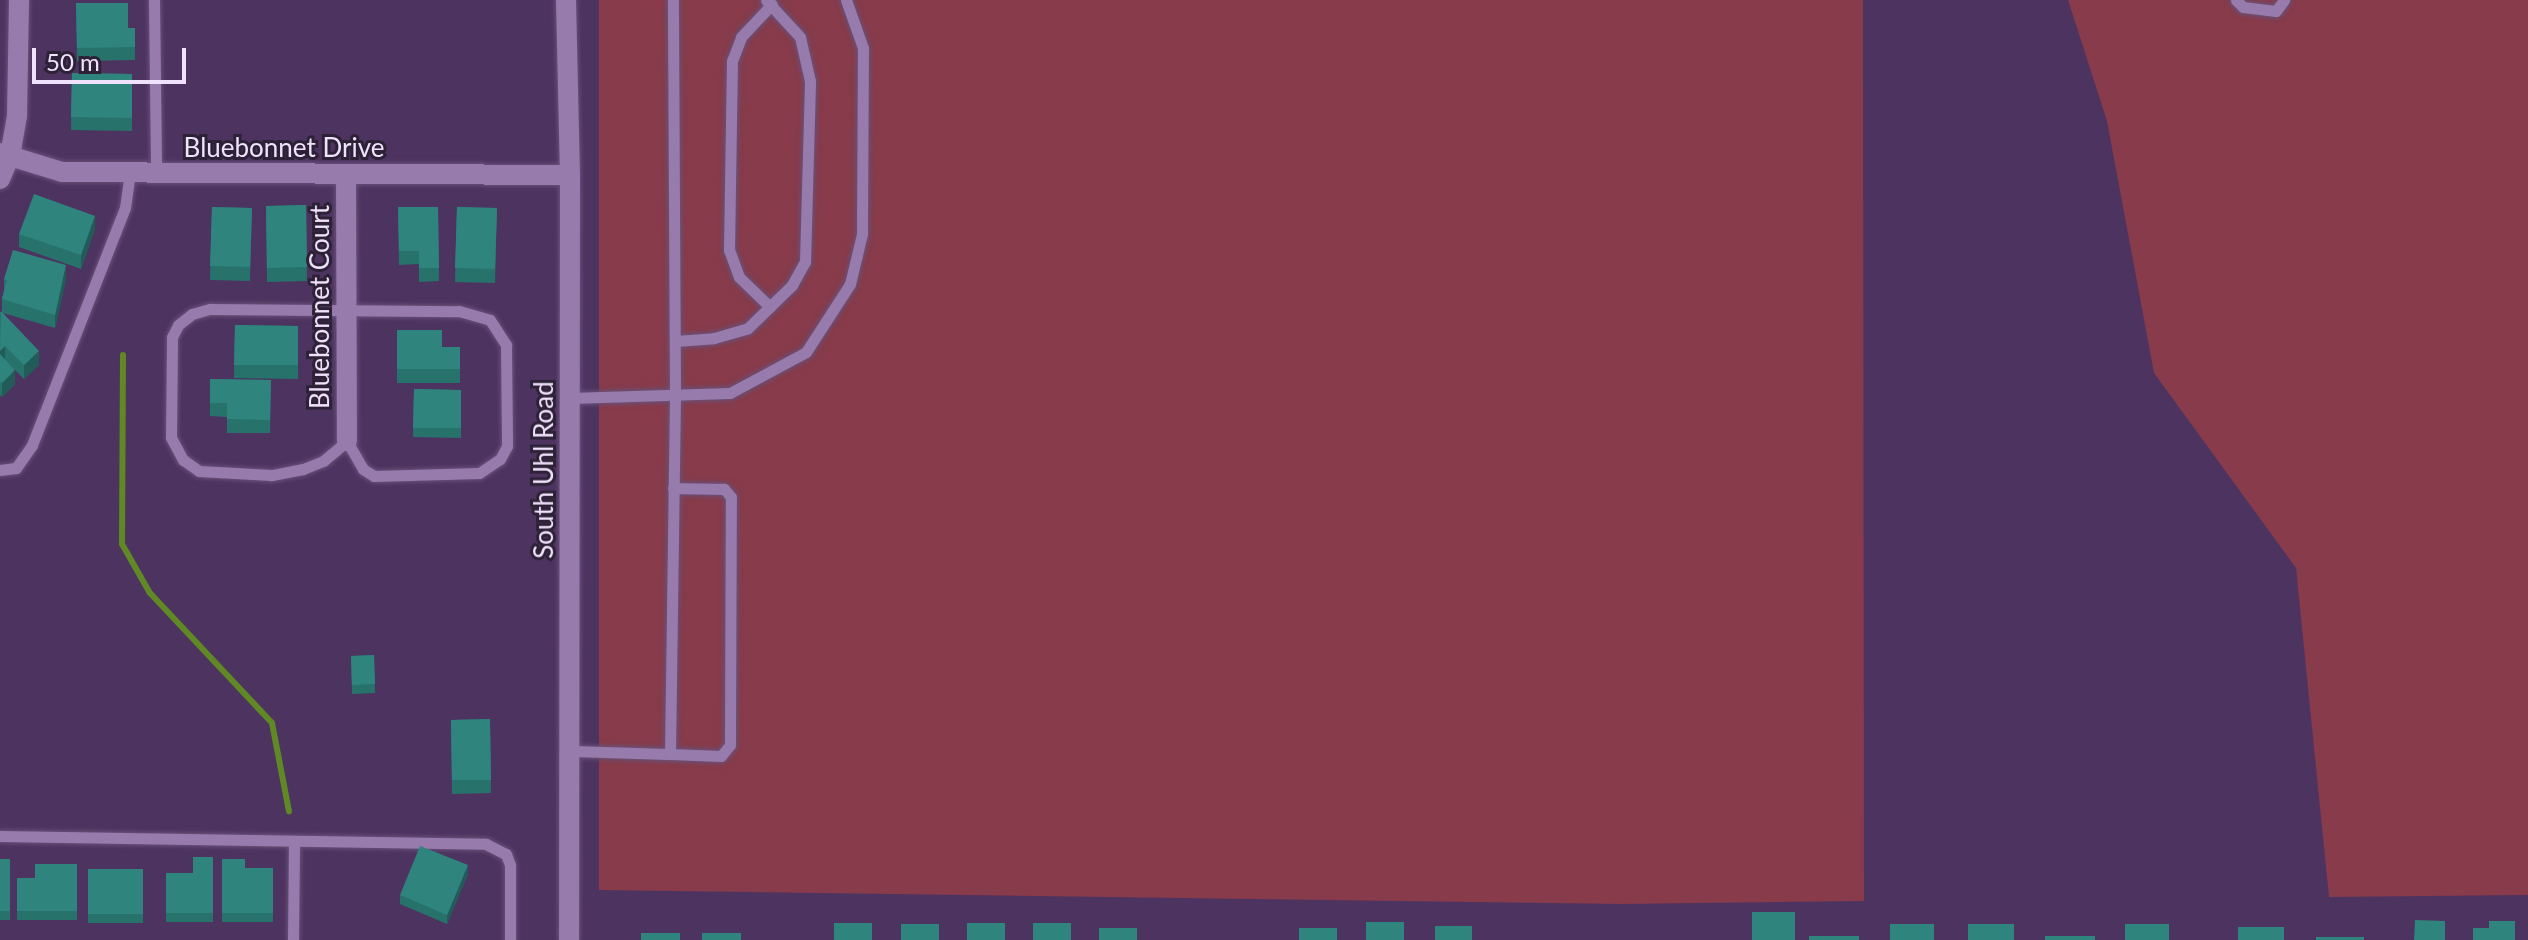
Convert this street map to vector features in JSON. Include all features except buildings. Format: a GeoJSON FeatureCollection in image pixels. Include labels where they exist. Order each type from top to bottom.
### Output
{"type":"FeatureCollection","features":[{"type":"Feature","properties":{"kind":"street"},"geometry":{"type":"LineString","coordinates":[[0,179],[17,116],[19,0]]}},
{"type":"Feature","properties":{"kind":"street","name":"South Uhl Road"},"geometry":{"type":"LineString","coordinates":[[566,0],[570,175],[569,940]]}},
{"type":"Feature","properties":{"kind":"street","name":"Bluebonnet Drive"},"geometry":{"type":"LineString","coordinates":[[5,155],[62,172],[570,175]]}},
{"type":"Feature","properties":{"kind":"street","name":"Bluebonnet Court"},"geometry":{"type":"LineString","coordinates":[[346,174],[347,441]]}},
{"type":"Feature","properties":{"kind":"lane"},"geometry":{"type":"LineString","coordinates":[[154,0],[156,173]]}},
{"type":"Feature","properties":{"kind":"lane"},"geometry":{"type":"LineString","coordinates":[[670,754],[675,395],[673,0]]}},
{"type":"Feature","properties":{"kind":"lane"},"geometry":{"type":"LineString","coordinates":[[570,398],[730,393],[806,352],[850,284],[862,234],[863,48],[846,0]]}},
{"type":"Feature","properties":{"kind":"lane"},"geometry":{"type":"LineString","coordinates":[[2236,0],[2243,7],[2276,11],[2284,0]]}},
{"type":"Feature","properties":{"kind":"lane"},"geometry":{"type":"LineString","coordinates":[[675,341],[714,338],[748,328],[770,307],[792,285],[805,262],[810,81],[800,37],[769,2],[741,37],[732,61],[729,250],[739,277],[770,307]]}},
{"type":"Feature","properties":{"kind":"lane"},"geometry":{"type":"LineString","coordinates":[[0,470],[16,468],[32,445],[125,208],[130,173]]}},
{"type":"Feature","properties":{"kind":"lane"},"geometry":{"type":"LineString","coordinates":[[210,309],[459,311],[490,320],[506,345],[507,446],[500,459],[479,473],[374,476],[363,469],[347,441],[323,461],[303,469],[271,475],[199,471],[183,460],[171,437],[172,337],[178,325],[192,314],[210,309]]}},
{"type":"Feature","properties":{"kind":"lane"},"geometry":{"type":"LineString","coordinates":[[570,751],[721,756],[730,745],[731,497],[724,489],[673,488]]}},
{"type":"Feature","properties":{"kind":"lane"},"geometry":{"type":"LineString","coordinates":[[0,836],[486,844],[506,854],[510,865],[510,940]]}},
{"type":"Feature","properties":{"kind":"lane"},"geometry":{"type":"LineString","coordinates":[[293,940],[294,841]]}},
{"type":"Feature","properties":{"kind":"shaded area"},"geometry":{"type":"Polygon","coordinates":[[[599,0],[1863,0],[1864,901],[1623,904],[599,890],[599,0]]]}},
{"type":"Feature","properties":{"kind":"shaded area"},"geometry":{"type":"Polygon","coordinates":[[[2068,0],[2528,0],[2528,895],[2329,897],[2296,568],[2154,373],[2107,121],[2068,0]]]}},
{"type":"Feature","properties":{"kind":"waterway"},"geometry":{"type":"LineString","coordinates":[[123,355],[122,544],[150,593],[272,723],[289,811]]}}]}
